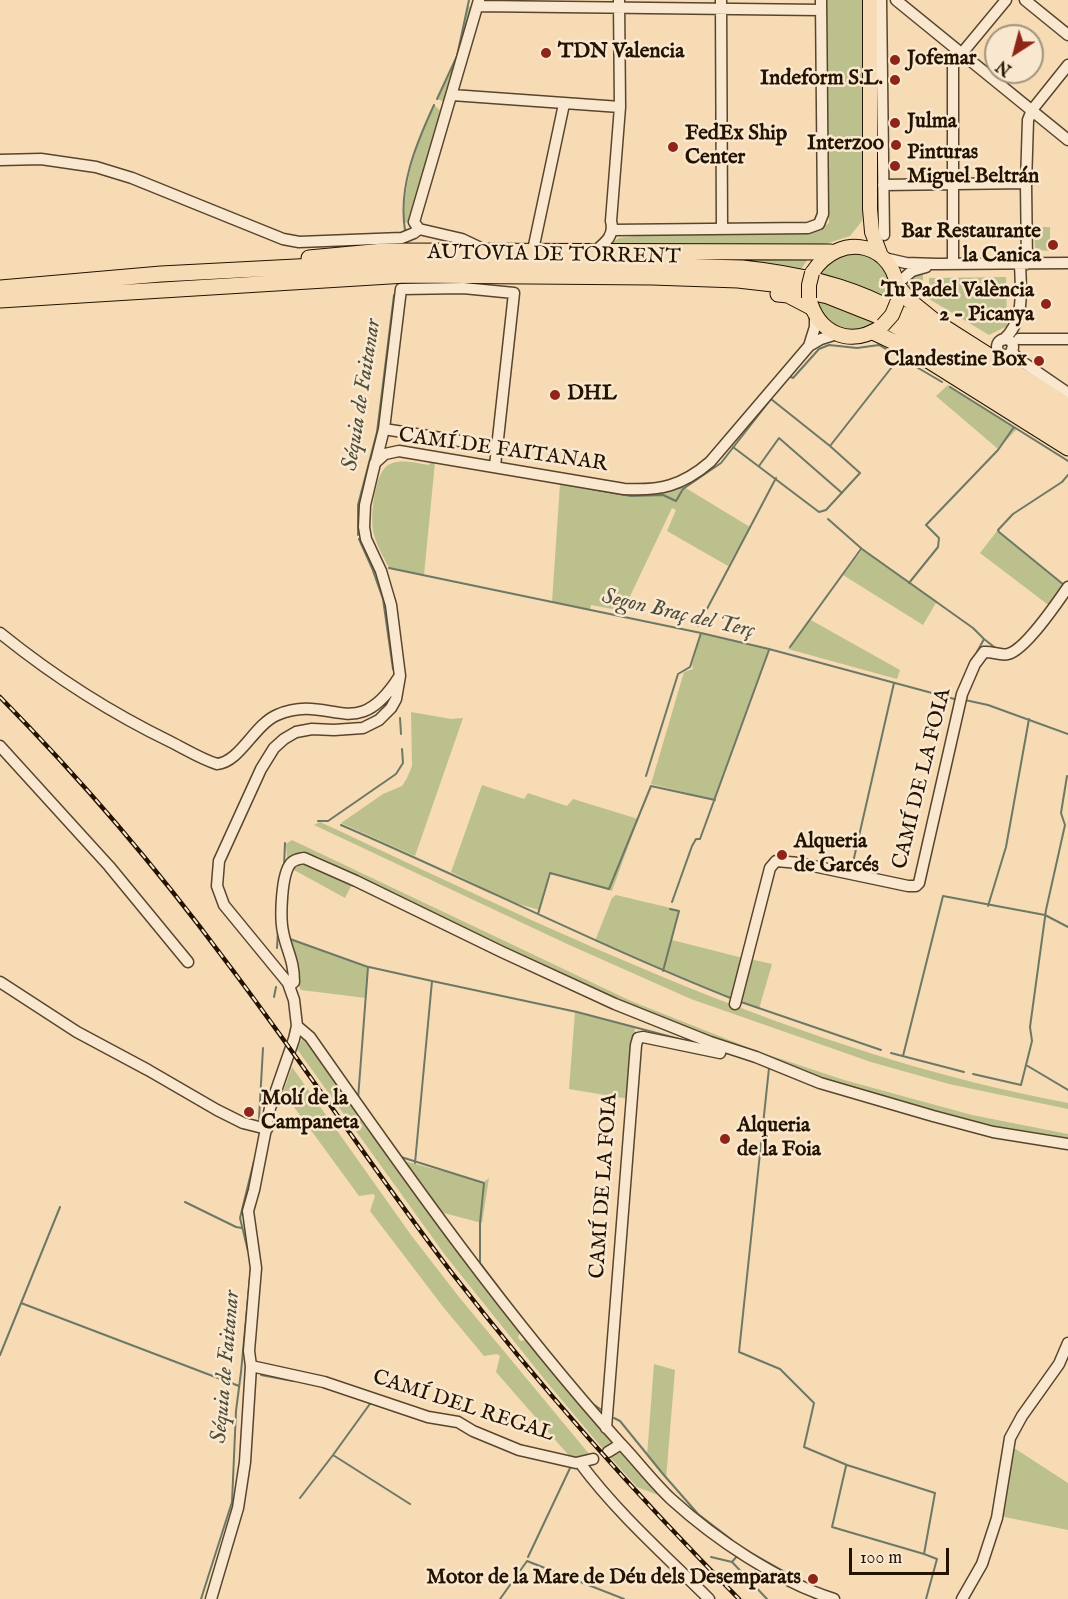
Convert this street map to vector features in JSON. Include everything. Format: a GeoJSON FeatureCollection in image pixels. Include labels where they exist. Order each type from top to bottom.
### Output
{"type":"FeatureCollection","features":[{"type":"Feature","properties":{"kind":"highway"},"geometry":{"type":"LineString","coordinates":[[161,274],[384,251],[831,252]]}},
{"type":"Feature","properties":{"kind":"highway","name":"AUTOVIA DE TORRENT"},"geometry":{"type":"LineString","coordinates":[[0,288],[161,274],[468,261],[730,267],[776,272],[833,286],[883,304],[929,330],[1068,420]]}},
{"type":"Feature","properties":{"kind":"highway"},"geometry":{"type":"LineString","coordinates":[[478,275],[610,285],[739,289],[788,296],[812,307]]}},
{"type":"Feature","properties":{"kind":"highway","name":"AUTOVIA DE TORRENT"},"geometry":{"type":"LineString","coordinates":[[0,300],[356,276],[478,275],[738,280],[773,284],[828,296],[876,315],[923,340],[1068,434]]}},
{"type":"Feature","properties":{"kind":"highway"},"geometry":{"type":"LineString","coordinates":[[898,285],[904,296],[920,310],[1068,406]]}},
{"type":"Feature","properties":{"kind":"highway"},"geometry":{"type":"LineString","coordinates":[[878,329],[1068,448]]}},
{"type":"Feature","properties":{"kind":"main road"},"geometry":{"type":"LineString","coordinates":[[851,246],[864,230],[876,184],[879,1]]}},
{"type":"Feature","properties":{"kind":"main road"},"geometry":{"type":"LineString","coordinates":[[870,208],[872,232],[883,257],[893,270],[898,285],[897,303],[892,315],[878,329],[854,336],[837,334],[826,328],[812,307],[808,285],[819,262],[831,252],[851,246],[867,248],[883,257]]}},
{"type":"Feature","properties":{"kind":"street"},"geometry":{"type":"LineString","coordinates":[[896,0],[1068,140]]}},
{"type":"Feature","properties":{"kind":"street"},"geometry":{"type":"LineString","coordinates":[[953,264],[953,64],[1006,0]]}},
{"type":"Feature","properties":{"kind":"street"},"geometry":{"type":"LineString","coordinates":[[1025,0],[1068,35]]}},
{"type":"Feature","properties":{"kind":"street"},"geometry":{"type":"LineString","coordinates":[[486,251],[462,239],[422,231],[414,222],[479,3],[821,5],[823,214],[819,224],[808,228],[613,230]]}},
{"type":"Feature","properties":{"kind":"street"},"geometry":{"type":"LineString","coordinates":[[593,252],[610,238],[613,230],[611,221],[620,107],[619,4]]}},
{"type":"Feature","properties":{"kind":"street"},"geometry":{"type":"LineString","coordinates":[[721,5],[722,228]]}},
{"type":"Feature","properties":{"kind":"street"},"geometry":{"type":"LineString","coordinates":[[981,349],[988,350],[1001,345],[1016,324],[1020,308],[1024,264],[1027,129],[1032,110],[1068,65]]}},
{"type":"Feature","properties":{"kind":"street"},"geometry":{"type":"LineString","coordinates":[[452,95],[620,107]]}},
{"type":"Feature","properties":{"kind":"street"},"geometry":{"type":"LineString","coordinates":[[533,250],[564,104]]}},
{"type":"Feature","properties":{"kind":"street"},"geometry":{"type":"LineString","coordinates":[[0,160],[41,159],[96,167],[132,178],[283,239],[299,242],[402,238],[419,228]]}},
{"type":"Feature","properties":{"kind":"street"},"geometry":{"type":"LineString","coordinates":[[884,235],[876,184],[1026,183]]}},
{"type":"Feature","properties":{"kind":"street"},"geometry":{"type":"LineString","coordinates":[[883,257],[906,263],[1068,263]]}},
{"type":"Feature","properties":{"kind":"street"},"geometry":{"type":"LineString","coordinates":[[898,285],[912,271],[938,264]]}},
{"type":"Feature","properties":{"kind":"street"},"geometry":{"type":"LineString","coordinates":[[375,463],[384,429],[401,289],[463,288],[514,293],[495,466]]}},
{"type":"Feature","properties":{"kind":"street","name":"CAMÍ DE FAITANAR"},"geometry":{"type":"LineString","coordinates":[[809,346],[815,327],[812,307]]}},
{"type":"Feature","properties":{"kind":"street"},"geometry":{"type":"LineString","coordinates":[[1001,345],[1008,354],[1015,345],[1022,324],[1020,308]]}},
{"type":"Feature","properties":{"kind":"street","name":"CAMÍ DE FAITANAR"},"geometry":{"type":"LineString","coordinates":[[211,1599],[238,1508],[246,1453],[251,1366],[249,1351],[256,1268],[248,1211],[270,1108],[297,1026],[294,1000],[289,986],[224,905],[217,886],[219,861],[261,770],[274,748],[296,732],[312,729],[363,728],[379,720],[396,699],[400,676],[391,605],[381,572],[366,539],[364,527],[365,505],[375,463],[384,454],[399,451],[624,489],[653,489],[676,484],[693,476],[710,462],[809,346],[837,334]]}},
{"type":"Feature","properties":{"kind":"street"},"geometry":{"type":"LineString","coordinates":[[1015,345],[1068,339]]}},
{"type":"Feature","properties":{"kind":"street"},"geometry":{"type":"LineString","coordinates":[[1001,345],[1036,373]]}},
{"type":"Feature","properties":{"kind":"street"},"geometry":{"type":"LineString","coordinates":[[1015,345],[1018,359],[1068,393]]}},
{"type":"Feature","properties":{"kind":"street"},"geometry":{"type":"LineString","coordinates":[[384,429],[391,443],[399,451]]}},
{"type":"Feature","properties":{"kind":"street","name":"CAMÍ DE FAITANAR"},"geometry":{"type":"LineString","coordinates":[[384,429],[498,447]]}},
{"type":"Feature","properties":{"kind":"street","name":"CAMÍ DE LA FOIA"},"geometry":{"type":"LineString","coordinates":[[735,1004],[770,868],[776,861],[799,863],[916,886],[919,882],[962,694],[975,664],[984,652],[1005,655],[1014,651],[1038,627],[1068,587]]}},
{"type":"Feature","properties":{"kind":"street"},"geometry":{"type":"LineString","coordinates":[[0,633],[38,662],[103,704],[147,730],[217,764],[231,758],[258,728],[276,715],[304,708],[336,713],[363,713],[381,699],[400,676]]}},
{"type":"Feature","properties":{"kind":"street"},"geometry":{"type":"LineString","coordinates":[[0,746],[109,866],[188,962]]}},
{"type":"Feature","properties":{"kind":"street"},"geometry":{"type":"LineString","coordinates":[[289,986],[294,982],[294,967],[283,932],[286,872],[296,859],[304,858],[356,880],[502,952],[615,1004],[819,1083],[993,1131],[1068,1144]]}},
{"type":"Feature","properties":{"kind":"street"},"geometry":{"type":"LineString","coordinates":[[0,982],[77,1032],[217,1110],[243,1123],[267,1129]]}},
{"type":"Feature","properties":{"kind":"street"},"geometry":{"type":"LineString","coordinates":[[297,1026],[310,1037],[410,1180],[478,1270],[606,1428],[671,1499],[734,1549],[790,1582],[834,1599]]}},
{"type":"Feature","properties":{"kind":"street","name":"CAMÍ DE LA FOIA"},"geometry":{"type":"LineString","coordinates":[[606,1428],[638,1038],[643,1037],[720,1053],[722,1046]]}},
{"type":"Feature","properties":{"kind":"street"},"geometry":{"type":"LineString","coordinates":[[962,1599],[982,1564],[997,1518],[1010,1438],[1022,1416],[1059,1364],[1068,1343]]}},
{"type":"Feature","properties":{"kind":"street","name":"CAMÍ DEL REGAL"},"geometry":{"type":"LineString","coordinates":[[251,1366],[324,1382],[428,1417],[458,1422],[495,1441],[519,1450],[580,1463],[593,1459]]}},
{"type":"Feature","properties":{"kind":"street"},"geometry":{"type":"LineString","coordinates":[[608,1452],[621,1444]]}},
{"type":"Feature","properties":{"kind":"street"},"geometry":{"type":"LineString","coordinates":[[580,1463],[595,1482],[709,1599]]}},
{"type":"Feature","properties":{"kind":"green space"},"geometry":{"type":"Polygon","coordinates":[[[826,0],[865,0],[864,203],[862,221],[850,236],[810,249],[604,248],[619,238],[635,236],[639,233],[816,231],[829,223],[826,0]]]}},
{"type":"Feature","properties":{"kind":"green space"},"geometry":{"type":"Polygon","coordinates":[[[467,6],[473,8],[445,102],[437,99],[457,56],[467,6]]]}},
{"type":"Feature","properties":{"kind":"green space"},"geometry":{"type":"Polygon","coordinates":[[[434,105],[443,113],[410,222],[404,223],[406,192],[412,162],[434,105]]]}},
{"type":"Feature","properties":{"kind":"green space"},"geometry":{"type":"Polygon","coordinates":[[[1034,227],[1050,227],[1050,251],[1038,250],[1035,247],[1034,227]]]}},
{"type":"Feature","properties":{"kind":"green space"},"geometry":{"type":"Polygon","coordinates":[[[856,252],[875,258],[884,266],[891,283],[892,301],[818,274],[837,256],[856,252]]]}},
{"type":"Feature","properties":{"kind":"green space"},"geometry":{"type":"Polygon","coordinates":[[[635,259],[807,260],[801,270],[635,259]]]}},
{"type":"Feature","properties":{"kind":"green space"},"geometry":{"type":"Polygon","coordinates":[[[923,272],[923,292],[909,296],[906,283],[923,272]]]}},
{"type":"Feature","properties":{"kind":"green space"},"geometry":{"type":"Polygon","coordinates":[[[1006,277],[1007,326],[989,335],[929,299],[929,278],[1006,277]]]}},
{"type":"Feature","properties":{"kind":"green space"},"geometry":{"type":"Polygon","coordinates":[[[815,300],[826,302],[877,323],[856,329],[840,328],[827,318],[815,300]]]}},
{"type":"Feature","properties":{"kind":"green space"},"geometry":{"type":"Polygon","coordinates":[[[948,385],[1017,429],[998,449],[936,396],[948,385]]]}},
{"type":"Feature","properties":{"kind":"green space"},"geometry":{"type":"Polygon","coordinates":[[[431,460],[435,462],[424,575],[389,568],[376,540],[372,523],[374,495],[380,476],[384,469],[392,463],[408,462],[429,465],[431,460]]]}},
{"type":"Feature","properties":{"kind":"green space"},"geometry":{"type":"Polygon","coordinates":[[[560,484],[625,495],[647,496],[684,487],[750,527],[728,566],[667,531],[676,510],[672,508],[623,611],[591,605],[590,610],[552,602],[560,484]]]}},
{"type":"Feature","properties":{"kind":"green space"},"geometry":{"type":"Polygon","coordinates":[[[997,531],[1066,587],[1051,607],[980,553],[997,531]]]}},
{"type":"Feature","properties":{"kind":"green space"},"geometry":{"type":"Polygon","coordinates":[[[863,549],[937,601],[923,625],[843,575],[863,549]]]}},
{"type":"Feature","properties":{"kind":"green space"},"geometry":{"type":"Polygon","coordinates":[[[809,619],[900,670],[897,679],[788,649],[809,619]]]}},
{"type":"Feature","properties":{"kind":"green space"},"geometry":{"type":"Polygon","coordinates":[[[701,633],[769,649],[715,800],[651,784],[684,672],[693,669],[692,665],[701,633]]]}},
{"type":"Feature","properties":{"kind":"green space"},"geometry":{"type":"Polygon","coordinates":[[[411,712],[451,719],[463,718],[415,856],[341,823],[383,794],[402,786],[412,766],[411,712]]]}},
{"type":"Feature","properties":{"kind":"green space"},"geometry":{"type":"Polygon","coordinates":[[[482,785],[524,799],[528,793],[567,806],[573,799],[638,819],[612,891],[549,873],[539,910],[512,902],[451,872],[482,785]]]}},
{"type":"Feature","properties":{"kind":"green space"},"geometry":{"type":"Polygon","coordinates":[[[320,822],[502,907],[685,986],[779,1022],[873,1054],[969,1081],[1068,1103],[1068,1109],[949,1084],[871,1062],[691,999],[565,943],[314,825],[320,822]]]}},
{"type":"Feature","properties":{"kind":"green space"},"geometry":{"type":"Polygon","coordinates":[[[292,840],[631,1001],[757,1051],[844,1080],[972,1115],[1068,1134],[1068,1141],[974,1122],[835,1084],[719,1041],[574,980],[319,857],[303,853],[287,858],[286,844],[292,840]]]}},
{"type":"Feature","properties":{"kind":"green space"},"geometry":{"type":"Polygon","coordinates":[[[307,859],[353,882],[345,898],[294,870],[295,864],[307,859]]]}},
{"type":"Feature","properties":{"kind":"green space"},"geometry":{"type":"Polygon","coordinates":[[[616,895],[679,910],[672,940],[743,958],[733,999],[595,941],[612,898],[616,895]]]}},
{"type":"Feature","properties":{"kind":"green space"},"geometry":{"type":"Polygon","coordinates":[[[289,938],[368,968],[366,998],[301,990],[297,983],[289,938]]]}},
{"type":"Feature","properties":{"kind":"green space"},"geometry":{"type":"Polygon","coordinates":[[[750,959],[772,964],[759,1009],[745,1003],[740,998],[750,959]]]}},
{"type":"Feature","properties":{"kind":"green space"},"geometry":{"type":"Polygon","coordinates":[[[575,1012],[635,1028],[629,1099],[569,1089],[575,1012]]]}},
{"type":"Feature","properties":{"kind":"green space"},"geometry":{"type":"Polygon","coordinates":[[[302,1039],[306,1040],[521,1329],[518,1338],[521,1341],[529,1339],[611,1440],[611,1446],[604,1450],[602,1448],[445,1255],[297,1049],[302,1039]]]}},
{"type":"Feature","properties":{"kind":"green space"},"geometry":{"type":"Polygon","coordinates":[[[292,1067],[411,1235],[459,1297],[590,1455],[583,1459],[571,1458],[496,1372],[500,1356],[497,1354],[484,1356],[370,1211],[375,1196],[373,1194],[359,1196],[291,1103],[281,1098],[292,1067]]]}},
{"type":"Feature","properties":{"kind":"green space"},"geometry":{"type":"Polygon","coordinates":[[[404,1161],[484,1182],[489,1178],[482,1223],[440,1212],[404,1161]]]}},
{"type":"Feature","properties":{"kind":"green space"},"geometry":{"type":"Polygon","coordinates":[[[654,1364],[675,1370],[666,1479],[647,1456],[654,1364]]]}},
{"type":"Feature","properties":{"kind":"green space"},"geometry":{"type":"Polygon","coordinates":[[[1011,1446],[1068,1483],[1068,1530],[1000,1516],[1011,1446]]]}},
{"type":"Feature","properties":{"kind":"green space"},"geometry":{"type":"Polygon","coordinates":[[[623,1452],[666,1498],[637,1487],[609,1456],[623,1452]]]}},
{"type":"Feature","properties":{"kind":"waterway","name":"Séquia de Faitanar"},"geometry":{"type":"LineString","coordinates":[[437,99],[457,56],[469,0]]}},
{"type":"Feature","properties":{"kind":"waterway","name":"Séquia de Faitanar"},"geometry":{"type":"LineString","coordinates":[[405,230],[403,214],[406,182],[415,150],[434,105]]}},
{"type":"Feature","properties":{"kind":"waterway","name":"Séquia de Faitanar"},"geometry":{"type":"LineString","coordinates":[[358,535],[358,505],[377,432],[394,295]]}},
{"type":"Feature","properties":{"kind":"waterway"},"geometry":{"type":"LineString","coordinates":[[789,376],[793,378],[819,349],[829,345],[857,348],[879,345],[942,382]]}},
{"type":"Feature","properties":{"kind":"waterway"},"geometry":{"type":"LineString","coordinates":[[733,447],[819,512],[826,510],[860,473],[830,446],[899,358]]}},
{"type":"Feature","properties":{"kind":"waterway"},"geometry":{"type":"LineString","coordinates":[[950,387],[1068,461]]}},
{"type":"Feature","properties":{"kind":"waterway"},"geometry":{"type":"LineString","coordinates":[[771,399],[830,446]]}},
{"type":"Feature","properties":{"kind":"waterway"},"geometry":{"type":"LineString","coordinates":[[558,483],[631,496],[663,495],[676,501],[683,489],[721,463],[771,399]]}},
{"type":"Feature","properties":{"kind":"waterway"},"geometry":{"type":"LineString","coordinates":[[909,583],[938,547],[939,538],[926,525],[998,450],[1014,427]]}},
{"type":"Feature","properties":{"kind":"waterway"},"geometry":{"type":"LineString","coordinates":[[759,466],[779,438],[842,493]]}},
{"type":"Feature","properties":{"kind":"waterway"},"geometry":{"type":"LineString","coordinates":[[1064,585],[998,530],[1013,514],[1062,482],[1068,475]]}},
{"type":"Feature","properties":{"kind":"waterway"},"geometry":{"type":"LineString","coordinates":[[698,626],[776,478]]}},
{"type":"Feature","properties":{"kind":"waterway"},"geometry":{"type":"LineString","coordinates":[[828,519],[862,549],[973,628],[984,639],[977,652]]}},
{"type":"Feature","properties":{"kind":"waterway","name":"Séquia de Faitanar"},"geometry":{"type":"LineString","coordinates":[[359,539],[383,599],[393,669]]}},
{"type":"Feature","properties":{"kind":"waterway"},"geometry":{"type":"LineString","coordinates":[[790,647],[861,549]]}},
{"type":"Feature","properties":{"kind":"waterway","name":"Segon Braç del Terç"},"geometry":{"type":"LineString","coordinates":[[389,568],[701,633],[958,700]]}},
{"type":"Feature","properties":{"kind":"waterway"},"geometry":{"type":"LineString","coordinates":[[646,776],[678,674],[690,667],[701,633]]}},
{"type":"Feature","properties":{"kind":"waterway"},"geometry":{"type":"LineString","coordinates":[[984,639],[998,650]]}},
{"type":"Feature","properties":{"kind":"waterway"},"geometry":{"type":"LineString","coordinates":[[672,902],[692,846],[696,839],[700,839],[769,650]]}},
{"type":"Feature","properties":{"kind":"waterway"},"geometry":{"type":"LineString","coordinates":[[851,871],[894,683]]}},
{"type":"Feature","properties":{"kind":"waterway","name":"Segon Braç del Terç"},"geometry":{"type":"LineString","coordinates":[[965,700],[988,705],[1068,734]]}},
{"type":"Feature","properties":{"kind":"waterway","name":"Séquia de Faitanar"},"geometry":{"type":"LineString","coordinates":[[400,718],[401,734]]}},
{"type":"Feature","properties":{"kind":"waterway"},"geometry":{"type":"LineString","coordinates":[[988,906],[1006,847],[1029,719]]}},
{"type":"Feature","properties":{"kind":"waterway","name":"Séquia de Faitanar"},"geometry":{"type":"LineString","coordinates":[[318,821],[328,821],[396,774],[403,763],[402,749]]}},
{"type":"Feature","properties":{"kind":"waterway"},"geometry":{"type":"LineString","coordinates":[[1026,1065],[1032,1041],[1030,1027],[1046,910],[1065,825],[1061,813],[1067,776]]}},
{"type":"Feature","properties":{"kind":"waterway"},"geometry":{"type":"LineString","coordinates":[[538,914],[550,873],[609,889],[651,786],[715,800]]}},
{"type":"Feature","properties":{"kind":"waterway"},"geometry":{"type":"LineString","coordinates":[[341,825],[683,979],[733,999]]}},
{"type":"Feature","properties":{"kind":"waterway","name":"Séquia de Faitanar"},"geometry":{"type":"LineString","coordinates":[[284,867],[285,843]]}},
{"type":"Feature","properties":{"kind":"waterway"},"geometry":{"type":"LineString","coordinates":[[903,1056],[943,896],[1045,915],[1068,927]]}},
{"type":"Feature","properties":{"kind":"waterway"},"geometry":{"type":"LineString","coordinates":[[663,971],[679,911],[670,909]]}},
{"type":"Feature","properties":{"kind":"waterway","name":"Séquia de Faitanar"},"geometry":{"type":"LineString","coordinates":[[277,948],[278,930]]}},
{"type":"Feature","properties":{"kind":"waterway"},"geometry":{"type":"LineString","coordinates":[[290,939],[368,967],[358,1099]]}},
{"type":"Feature","properties":{"kind":"waterway"},"geometry":{"type":"LineString","coordinates":[[369,967],[432,981],[415,1163]]}},
{"type":"Feature","properties":{"kind":"waterway"},"geometry":{"type":"LineString","coordinates":[[432,981],[577,1012],[687,1041]]}},
{"type":"Feature","properties":{"kind":"waterway","name":"Séquia de Faitanar"},"geometry":{"type":"LineString","coordinates":[[274,997],[276,987]]}},
{"type":"Feature","properties":{"kind":"waterway"},"geometry":{"type":"LineString","coordinates":[[741,1002],[881,1050]]}},
{"type":"Feature","properties":{"kind":"waterway","name":"Séquia de Faitanar"},"geometry":{"type":"LineString","coordinates":[[259,1119],[263,1048]]}},
{"type":"Feature","properties":{"kind":"waterway"},"geometry":{"type":"LineString","coordinates":[[891,1053],[964,1072]]}},
{"type":"Feature","properties":{"kind":"waterway"},"geometry":{"type":"LineString","coordinates":[[973,1074],[1021,1085],[1026,1065],[1068,1090]]}},
{"type":"Feature","properties":{"kind":"waterway"},"geometry":{"type":"LineString","coordinates":[[769,1068],[739,1352],[780,1369],[814,1403],[804,1447],[847,1465],[935,1493],[924,1554],[937,1559],[926,1599]]}},
{"type":"Feature","properties":{"kind":"waterway"},"geometry":{"type":"LineString","coordinates":[[401,1157],[484,1183],[480,1223],[480,1263],[508,1300]]}},
{"type":"Feature","properties":{"kind":"waterway","name":"Séquia de Faitanar"},"geometry":{"type":"LineString","coordinates":[[248,1251],[240,1218],[254,1161]]}},
{"type":"Feature","properties":{"kind":"waterway"},"geometry":{"type":"LineString","coordinates":[[185,1202],[242,1228]]}},
{"type":"Feature","properties":{"kind":"waterway"},"geometry":{"type":"LineString","coordinates":[[0,1355],[60,1207]]}},
{"type":"Feature","properties":{"kind":"waterway","name":"Séquia de Faitanar"},"geometry":{"type":"LineString","coordinates":[[201,1599],[232,1502],[236,1411],[251,1266]]}},
{"type":"Feature","properties":{"kind":"waterway"},"geometry":{"type":"LineString","coordinates":[[21,1303],[239,1386]]}},
{"type":"Feature","properties":{"kind":"waterway"},"geometry":{"type":"LineString","coordinates":[[261,1375],[293,1381]]}},
{"type":"Feature","properties":{"kind":"waterway"},"geometry":{"type":"LineString","coordinates":[[333,1455],[372,1401]]}},
{"type":"Feature","properties":{"kind":"waterway"},"geometry":{"type":"LineString","coordinates":[[593,1404],[603,1411]]}},
{"type":"Feature","properties":{"kind":"waterway"},"geometry":{"type":"LineString","coordinates":[[614,1418],[620,1421],[698,1514],[732,1540]]}},
{"type":"Feature","properties":{"kind":"waterway"},"geometry":{"type":"LineString","coordinates":[[300,1498],[333,1455],[410,1504]]}},
{"type":"Feature","properties":{"kind":"waterway"},"geometry":{"type":"LineString","coordinates":[[528,1557],[571,1466]]}},
{"type":"Feature","properties":{"kind":"waterway"},"geometry":{"type":"LineString","coordinates":[[846,1466],[832,1527],[924,1554]]}},
{"type":"Feature","properties":{"kind":"waterway"},"geometry":{"type":"LineString","coordinates":[[746,1550],[785,1572]]}},
{"type":"Feature","properties":{"kind":"waterway"},"geometry":{"type":"LineString","coordinates":[[711,1557],[732,1562],[737,1556]]}},
{"type":"Feature","properties":{"kind":"waterway"},"geometry":{"type":"LineString","coordinates":[[500,1599],[527,1561],[624,1599]]}},
{"type":"Feature","properties":{"kind":"waterway"},"geometry":{"type":"LineString","coordinates":[[732,1562],[767,1599]]}},
{"type":"Feature","properties":{"kind":"railway"},"geometry":{"type":"LineString","coordinates":[[0,697],[117,824],[199,925],[423,1234],[520,1358],[627,1481],[739,1599]]}},
{"type":"Feature","properties":{"kind":"place","name":"TDN Valencia"},"geometry":{"type":"Point","coordinates":[546,53]}},
{"type":"Feature","properties":{"kind":"place","name":"Jofemar"},"geometry":{"type":"Point","coordinates":[895,60]}},
{"type":"Feature","properties":{"kind":"place","name":"Indeform S.L."},"geometry":{"type":"Point","coordinates":[895,80]}},
{"type":"Feature","properties":{"kind":"place","name":"Julma"},"geometry":{"type":"Point","coordinates":[895,123]}},
{"type":"Feature","properties":{"kind":"place","name":"Interzoo"},"geometry":{"type":"Point","coordinates":[896,145]}},
{"type":"Feature","properties":{"kind":"place","name":"FedEx Ship Center"},"geometry":{"type":"Point","coordinates":[673,147]}},
{"type":"Feature","properties":{"kind":"place","name":"Pinturas Miguel Beltrán"},"geometry":{"type":"Point","coordinates":[895,166]}},
{"type":"Feature","properties":{"kind":"place","name":"Bar Restaurante la Canica"},"geometry":{"type":"Point","coordinates":[1053,245]}},
{"type":"Feature","properties":{"kind":"place","name":"Tu Padel València 2 - Picanya"},"geometry":{"type":"Point","coordinates":[1046,304]}},
{"type":"Feature","properties":{"kind":"place","name":"Clandestine Box"},"geometry":{"type":"Point","coordinates":[1039,361]}},
{"type":"Feature","properties":{"kind":"place","name":"DHL"},"geometry":{"type":"Point","coordinates":[555,395]}},
{"type":"Feature","properties":{"kind":"place","name":"Alqueria de Garcés"},"geometry":{"type":"Point","coordinates":[782,855]}},
{"type":"Feature","properties":{"kind":"place","name":"Molí de la Campaneta"},"geometry":{"type":"Point","coordinates":[249,1112]}},
{"type":"Feature","properties":{"kind":"place","name":"Alqueria de la Foia"},"geometry":{"type":"Point","coordinates":[725,1139]}},
{"type":"Feature","properties":{"kind":"place","name":"Motor de la Mare de Déu dels Desemparats"},"geometry":{"type":"Point","coordinates":[813,1579]}}]}
